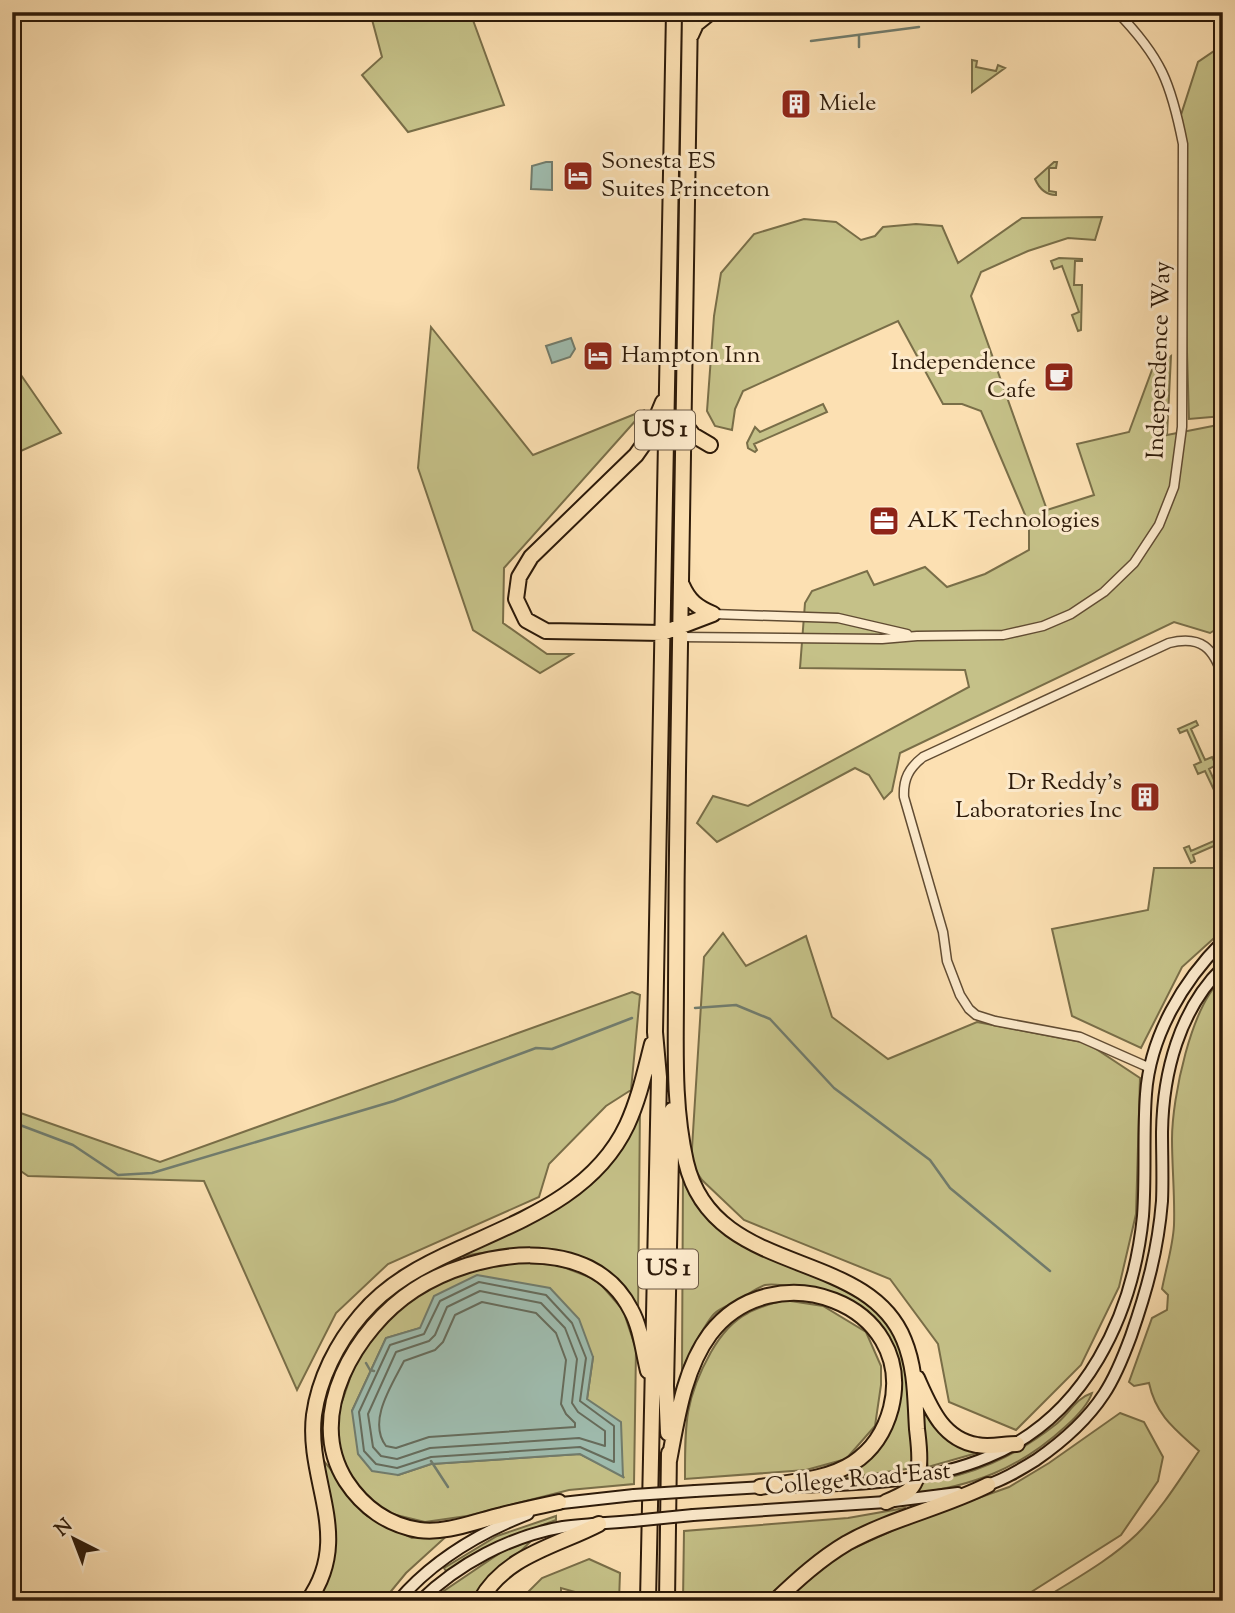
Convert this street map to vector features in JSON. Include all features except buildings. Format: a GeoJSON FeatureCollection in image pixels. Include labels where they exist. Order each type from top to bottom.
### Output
{"type":"FeatureCollection","features":[{"type":"Feature","properties":{"kind":"highway","name":"US 1"},"geometry":{"type":"LineString","coordinates":[[648,1597],[655,1333],[659,1077],[655,1032],[674,12]]}},
{"type":"Feature","properties":{"kind":"highway","name":"US 1"},"geometry":{"type":"LineString","coordinates":[[667,1601],[669,1461],[666,1386],[670,1123],[676,1078],[690,12]]}},
{"type":"Feature","properties":{"kind":"highway"},"geometry":{"type":"LineString","coordinates":[[689,40],[695,24],[711,12]]}},
{"type":"Feature","properties":{"kind":"highway"},"geometry":{"type":"LineString","coordinates":[[666,394],[648,438],[636,455],[531,557],[519,576],[516,599],[526,620],[546,631],[663,634],[680,631],[713,614]]}},
{"type":"Feature","properties":{"kind":"highway"},"geometry":{"type":"LineString","coordinates":[[683,422],[693,435],[710,445],[696,453],[683,467]]}},
{"type":"Feature","properties":{"kind":"highway"},"geometry":{"type":"LineString","coordinates":[[681,583],[687,597],[696,606],[713,614]]}},
{"type":"Feature","properties":{"kind":"highway"},"geometry":{"type":"LineString","coordinates":[[308,1601],[323,1574],[328,1538],[314,1438],[314,1416],[332,1359],[346,1335],[361,1315],[402,1277],[426,1263],[538,1213],[588,1178],[609,1154],[626,1127],[639,1095],[655,1032]]}},
{"type":"Feature","properties":{"kind":"highway"},"geometry":{"type":"LineString","coordinates":[[676,1078],[687,1166],[702,1200],[718,1220],[755,1245],[852,1286],[873,1300],[892,1319],[903,1338],[932,1412],[948,1432],[979,1446],[1017,1444]]}},
{"type":"Feature","properties":{"kind":"highway"},"geometry":{"type":"LineString","coordinates":[[559,1502],[450,1529],[421,1530],[399,1525],[375,1513],[356,1495],[339,1469],[331,1445],[331,1418],[336,1390],[348,1364],[367,1335],[385,1313],[412,1291],[441,1274],[474,1262],[503,1256],[556,1257],[578,1263],[602,1276],[618,1290],[631,1308],[637,1324],[652,1388]]}},
{"type":"Feature","properties":{"kind":"highway"},"geometry":{"type":"LineString","coordinates":[[669,1461],[678,1413],[695,1362],[709,1335],[728,1316],[751,1300],[783,1292],[811,1293],[831,1298],[855,1311],[874,1330],[887,1350],[893,1374],[894,1396],[887,1423],[870,1450],[851,1464],[830,1474],[761,1487]]}},
{"type":"Feature","properties":{"kind":"highway"},"geometry":{"type":"LineString","coordinates":[[886,1502],[910,1489],[917,1477],[919,1449],[913,1369]]}},
{"type":"Feature","properties":{"kind":"highway"},"geometry":{"type":"LineString","coordinates":[[775,1601],[805,1572],[846,1544],[911,1515],[947,1505],[988,1485]]}},
{"type":"Feature","properties":{"kind":"highway"},"geometry":{"type":"LineString","coordinates":[[480,1601],[486,1590],[507,1569],[528,1555],[599,1524]]}},
{"type":"Feature","properties":{"kind":"street","name":"Independence Way"},"geometry":{"type":"LineString","coordinates":[[680,631],[881,639],[1003,635],[1043,626],[1071,614],[1104,592],[1134,563],[1159,525],[1174,487],[1182,427],[1183,144],[1174,99],[1163,72],[1141,37],[1117,12]]}},
{"type":"Feature","properties":{"kind":"street","name":"Independence Way"},"geometry":{"type":"LineString","coordinates":[[713,614],[838,618],[917,636]]}},
{"type":"Feature","properties":{"kind":"street"},"geometry":{"type":"LineString","coordinates":[[1150,1068],[1080,1037],[995,1021],[976,1015],[969,1009],[960,995],[947,961],[943,932],[904,797],[904,786],[907,775],[923,757],[1169,643],[1195,641],[1207,647],[1217,659],[1223,678]]}},
{"type":"Feature","properties":{"kind":"street","name":"College Road East"},"geometry":{"type":"LineString","coordinates":[[399,1600],[426,1572],[475,1537],[559,1502],[761,1487],[830,1486],[917,1477],[955,1469],[988,1457],[1017,1444],[1041,1426],[1066,1403],[1098,1363],[1126,1302],[1143,1214],[1146,1091],[1150,1068],[1171,1011],[1186,984],[1201,963],[1223,941]]}},
{"type":"Feature","properties":{"kind":"street","name":"College Road East"},"geometry":{"type":"LineString","coordinates":[[420,1601],[452,1573],[505,1545],[563,1527],[945,1496],[988,1485],[1021,1470],[1050,1450],[1073,1430],[1106,1392],[1125,1353],[1147,1290],[1157,1247],[1162,1198],[1164,1091],[1168,1070],[1188,1014],[1202,991],[1223,967]]}},
{"type":"Feature","properties":{"kind":"shaded area"},"geometry":{"type":"Polygon","coordinates":[[[370,12],[470,12],[504,105],[408,132],[362,75],[382,57],[370,12]]]}},
{"type":"Feature","properties":{"kind":"shaded area"},"geometry":{"type":"Polygon","coordinates":[[[1223,45],[1223,416],[1189,419],[1180,118],[1198,62],[1223,45]]]}},
{"type":"Feature","properties":{"kind":"shaded area"},"geometry":{"type":"Polygon","coordinates":[[[972,60],[977,61],[976,67],[996,71],[998,65],[1005,68],[972,92],[972,60]]]}},
{"type":"Feature","properties":{"kind":"shaded area"},"geometry":{"type":"Polygon","coordinates":[[[1054,162],[1057,162],[1056,168],[1049,168],[1049,191],[1056,192],[1056,195],[1043,190],[1035,179],[1054,162]]]}},
{"type":"Feature","properties":{"kind":"shaded area"},"geometry":{"type":"Polygon","coordinates":[[[1102,217],[1095,240],[1068,238],[1028,251],[981,272],[971,296],[1047,510],[1094,495],[1077,444],[1129,432],[1152,370],[1171,356],[1167,435],[1223,424],[1223,625],[1210,633],[1174,622],[900,753],[892,791],[884,799],[869,775],[855,768],[717,842],[697,823],[713,796],[748,806],[969,687],[965,670],[800,668],[805,603],[812,591],[867,571],[874,585],[925,567],[947,587],[985,574],[1029,550],[1029,524],[981,411],[962,404],[943,404],[898,321],[743,391],[735,409],[732,430],[715,426],[707,411],[714,316],[721,273],[754,234],[804,219],[836,222],[861,240],[875,236],[883,227],[916,224],[942,226],[958,263],[1022,218],[1102,217]]]}},
{"type":"Feature","properties":{"kind":"shaded area"},"geometry":{"type":"Polygon","coordinates":[[[1059,258],[1082,259],[1075,261],[1074,285],[1082,285],[1081,330],[1078,331],[1072,315],[1079,312],[1062,266],[1054,269],[1051,261],[1059,258]]]}},
{"type":"Feature","properties":{"kind":"shaded area"},"geometry":{"type":"Polygon","coordinates":[[[431,327],[533,455],[645,410],[504,568],[503,623],[547,654],[572,654],[540,673],[473,630],[418,468],[431,327]]]}},
{"type":"Feature","properties":{"kind":"shaded area"},"geometry":{"type":"Polygon","coordinates":[[[12,362],[61,433],[12,455],[12,362]]]}},
{"type":"Feature","properties":{"kind":"shaded area"},"geometry":{"type":"Polygon","coordinates":[[[823,404],[827,412],[754,444],[757,450],[755,452],[748,448],[747,443],[755,427],[760,432],[823,404]]]}},
{"type":"Feature","properties":{"kind":"shaded area"},"geometry":{"type":"Polygon","coordinates":[[[1196,721],[1198,725],[1191,729],[1205,760],[1212,757],[1216,765],[1209,769],[1223,800],[1223,809],[1205,771],[1198,774],[1194,765],[1201,762],[1187,730],[1180,733],[1178,729],[1196,721]]]}},
{"type":"Feature","properties":{"kind":"shaded area"},"geometry":{"type":"Polygon","coordinates":[[[1223,837],[1223,842],[1193,855],[1195,861],[1191,863],[1184,848],[1189,846],[1191,851],[1223,837]]]}},
{"type":"Feature","properties":{"kind":"shaded area"},"geometry":{"type":"Polygon","coordinates":[[[1154,868],[1214,868],[1223,887],[1223,930],[1182,967],[1141,1048],[1072,1016],[1052,929],[1148,910],[1154,868]]]}},
{"type":"Feature","properties":{"kind":"shaded area"},"geometry":{"type":"Polygon","coordinates":[[[723,933],[746,966],[806,936],[832,1017],[888,1059],[977,1022],[1087,1043],[1140,1078],[1136,1214],[1119,1287],[1081,1365],[1016,1430],[949,1402],[938,1344],[890,1279],[744,1220],[702,1180],[691,1164],[704,957],[723,933]]]}},
{"type":"Feature","properties":{"kind":"shaded area"},"geometry":{"type":"Polygon","coordinates":[[[1223,978],[1223,1601],[1040,1601],[1103,1562],[1137,1534],[1162,1505],[1199,1451],[1162,1413],[1149,1383],[1134,1386],[1129,1382],[1152,1318],[1167,1310],[1168,1295],[1162,1289],[1174,1225],[1172,1139],[1175,1100],[1193,1030],[1212,991],[1223,978]]]}},
{"type":"Feature","properties":{"kind":"shaded area"},"geometry":{"type":"Polygon","coordinates":[[[632,992],[640,995],[631,1090],[606,1106],[549,1164],[539,1197],[388,1264],[336,1313],[297,1390],[204,1181],[28,1176],[12,1165],[12,1110],[160,1162],[632,992]]]}},
{"type":"Feature","properties":{"kind":"shaded area"},"geometry":{"type":"Polygon","coordinates":[[[640,1106],[638,1316],[600,1270],[578,1257],[541,1249],[521,1249],[444,1259],[560,1205],[640,1106]]]}},
{"type":"Feature","properties":{"kind":"shaded area"},"geometry":{"type":"Polygon","coordinates":[[[683,1175],[707,1215],[731,1239],[850,1293],[868,1305],[896,1337],[904,1358],[910,1403],[912,1460],[906,1469],[840,1479],[877,1450],[887,1437],[898,1409],[900,1382],[896,1357],[884,1334],[868,1315],[846,1300],[821,1290],[775,1284],[762,1286],[714,1314],[682,1369],[683,1175]]]}},
{"type":"Feature","properties":{"kind":"shaded area"},"geometry":{"type":"Polygon","coordinates":[[[550,1262],[597,1280],[623,1310],[636,1349],[634,1484],[569,1490],[467,1516],[425,1522],[392,1514],[369,1502],[345,1474],[333,1428],[359,1352],[413,1293],[475,1264],[550,1262]],[[420,1328],[386,1338],[352,1411],[398,1475],[431,1464],[580,1454],[623,1476],[587,1399],[593,1357],[420,1328]]]}},
{"type":"Feature","properties":{"kind":"shaded area"},"geometry":{"type":"Polygon","coordinates":[[[784,1300],[823,1306],[866,1332],[881,1366],[875,1426],[846,1459],[806,1470],[685,1479],[685,1444],[691,1399],[711,1352],[726,1330],[742,1316],[784,1300]]]}},
{"type":"Feature","properties":{"kind":"shaded area"},"geometry":{"type":"Polygon","coordinates":[[[1092,1393],[1084,1407],[1065,1427],[1048,1442],[1012,1465],[955,1486],[912,1494],[920,1483],[975,1470],[1008,1456],[1055,1425],[1086,1395],[1092,1393]]]}},
{"type":"Feature","properties":{"kind":"shaded area"},"geometry":{"type":"Polygon","coordinates":[[[922,1399],[977,1452],[977,1453],[928,1467],[922,1399]]]}},
{"type":"Feature","properties":{"kind":"shaded area"},"geometry":{"type":"Polygon","coordinates":[[[1120,1413],[1144,1422],[1163,1457],[1158,1481],[1121,1535],[1017,1601],[784,1601],[830,1559],[911,1522],[1009,1487],[1049,1463],[1120,1413]]]}},
{"type":"Feature","properties":{"kind":"shaded area"},"geometry":{"type":"Polygon","coordinates":[[[324,1461],[367,1516],[412,1538],[450,1533],[406,1573],[383,1601],[311,1601],[329,1575],[330,1519],[324,1461]]]}},
{"type":"Feature","properties":{"kind":"shaded area"},"geometry":{"type":"Polygon","coordinates":[[[905,1508],[906,1511],[839,1542],[774,1593],[768,1601],[683,1601],[684,1531],[848,1518],[905,1508]]]}},
{"type":"Feature","properties":{"kind":"shaded area"},"geometry":{"type":"Polygon","coordinates":[[[556,1516],[556,1520],[491,1545],[446,1571],[444,1568],[497,1536],[556,1516]]]}},
{"type":"Feature","properties":{"kind":"shaded area"},"geometry":{"type":"Polygon","coordinates":[[[532,1540],[470,1601],[429,1601],[503,1551],[532,1540]]]}},
{"type":"Feature","properties":{"kind":"shaded area"},"geometry":{"type":"Polygon","coordinates":[[[589,1559],[620,1573],[619,1601],[590,1601],[582,1594],[561,1588],[561,1601],[519,1601],[542,1578],[589,1559]]]}},
{"type":"Feature","properties":{"kind":"water"},"geometry":{"type":"Polygon","coordinates":[[[552,162],[552,190],[531,189],[532,166],[552,162]]]}},
{"type":"Feature","properties":{"kind":"water"},"geometry":{"type":"Polygon","coordinates":[[[571,338],[575,349],[570,357],[552,363],[546,346],[571,338]]]}},
{"type":"Feature","properties":{"kind":"water"},"geometry":{"type":"Polygon","coordinates":[[[477,1275],[550,1288],[579,1319],[593,1357],[587,1399],[621,1422],[623,1477],[580,1454],[431,1464],[398,1475],[372,1471],[358,1454],[352,1411],[386,1338],[420,1328],[434,1296],[477,1275]]]}},
{"type":"Feature","properties":{"kind":"waterway"},"geometry":{"type":"LineString","coordinates":[[811,41],[919,27]]}},
{"type":"Feature","properties":{"kind":"waterway"},"geometry":{"type":"LineString","coordinates":[[859,35],[859,47]]}},
{"type":"Feature","properties":{"kind":"waterway"},"geometry":{"type":"LineString","coordinates":[[695,1008],[736,1005],[770,1019],[834,1088],[930,1160],[950,1188],[1050,1271]]}},
{"type":"Feature","properties":{"kind":"waterway"},"geometry":{"type":"LineString","coordinates":[[12,1122],[73,1145],[118,1175],[152,1173],[394,1101],[536,1048],[552,1049],[632,1018]]}},
{"type":"Feature","properties":{"kind":"waterway"},"geometry":{"type":"LineString","coordinates":[[366,1363],[370,1370],[374,1371]]}},
{"type":"Feature","properties":{"kind":"waterway"},"geometry":{"type":"LineString","coordinates":[[431,1461],[448,1487]]}},
{"type":"Feature","properties":{"kind":"place","name":"Miele"},"geometry":{"type":"Point","coordinates":[796,104]}},
{"type":"Feature","properties":{"kind":"place","name":"Sonesta ES Suites Princeton"},"geometry":{"type":"Point","coordinates":[578,176]}},
{"type":"Feature","properties":{"kind":"place","name":"Hampton Inn"},"geometry":{"type":"Point","coordinates":[598,356]}},
{"type":"Feature","properties":{"kind":"place","name":"Independence Cafe"},"geometry":{"type":"Point","coordinates":[1059,377]}},
{"type":"Feature","properties":{"kind":"place","name":"ALK Technologies"},"geometry":{"type":"Point","coordinates":[884,521]}},
{"type":"Feature","properties":{"kind":"place","name":"Dr Reddy's Laboratories Inc"},"geometry":{"type":"Point","coordinates":[1145,797]}}]}
